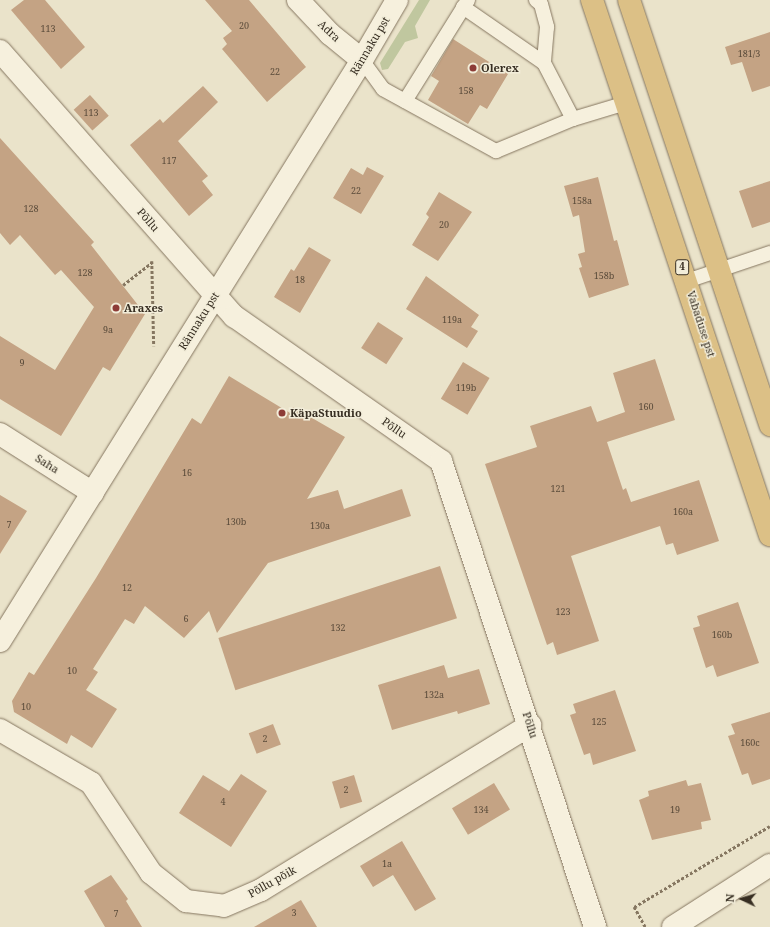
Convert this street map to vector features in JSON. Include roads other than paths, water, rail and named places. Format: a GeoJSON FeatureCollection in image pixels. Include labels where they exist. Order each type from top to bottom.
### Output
{"type":"FeatureCollection","features":[{"type":"Feature","properties":{"kind":"highway","name":"Vabaduse pst"},"geometry":{"type":"LineString","coordinates":[[592,0],[687,281],[770,535]]}},
{"type":"Feature","properties":{"kind":"highway"},"geometry":{"type":"LineString","coordinates":[[629,0],[770,425]]}},
{"type":"Feature","properties":{"kind":"street","name":"Adra"},"geometry":{"type":"LineString","coordinates":[[298,0],[330,34],[362,60]]}},
{"type":"Feature","properties":{"kind":"street","name":"Rännaku pst"},"geometry":{"type":"LineString","coordinates":[[0,641],[362,60],[397,0]]}},
{"type":"Feature","properties":{"kind":"street","name":"Põllu"},"geometry":{"type":"LineString","coordinates":[[0,51],[234,316],[441,461],[530,725],[595,927]]}},
{"type":"Feature","properties":{"kind":"street","name":"Saha"},"geometry":{"type":"LineString","coordinates":[[0,434],[93,493]]}},
{"type":"Feature","properties":{"kind":"street","name":"Põllu põik"},"geometry":{"type":"LineString","coordinates":[[0,730],[91,783],[151,873],[186,901],[224,906],[261,890],[530,725]]}},
{"type":"Feature","properties":{"kind":"street"},"geometry":{"type":"LineString","coordinates":[[672,927],[770,865]]}},
{"type":"Feature","properties":{"kind":"lane"},"geometry":{"type":"LineString","coordinates":[[536,0],[541,4],[547,27],[544,63]]}},
{"type":"Feature","properties":{"kind":"lane"},"geometry":{"type":"LineString","coordinates":[[405,101],[465,4],[544,63],[573,119]]}},
{"type":"Feature","properties":{"kind":"lane"},"geometry":{"type":"LineString","coordinates":[[362,60],[383,89],[496,151],[573,119],[626,103]]}},
{"type":"Feature","properties":{"kind":"lane"},"geometry":{"type":"LineString","coordinates":[[687,281],[718,269],[770,253]]}},
{"type":"Feature","properties":{"kind":"place","name":"Olerex"},"geometry":{"type":"Point","coordinates":[473,68]}},
{"type":"Feature","properties":{"kind":"place","name":"Araxes"},"geometry":{"type":"Point","coordinates":[116,308]}},
{"type":"Feature","properties":{"kind":"place","name":"KäpaStuudio"},"geometry":{"type":"Point","coordinates":[282,413]}}]}
